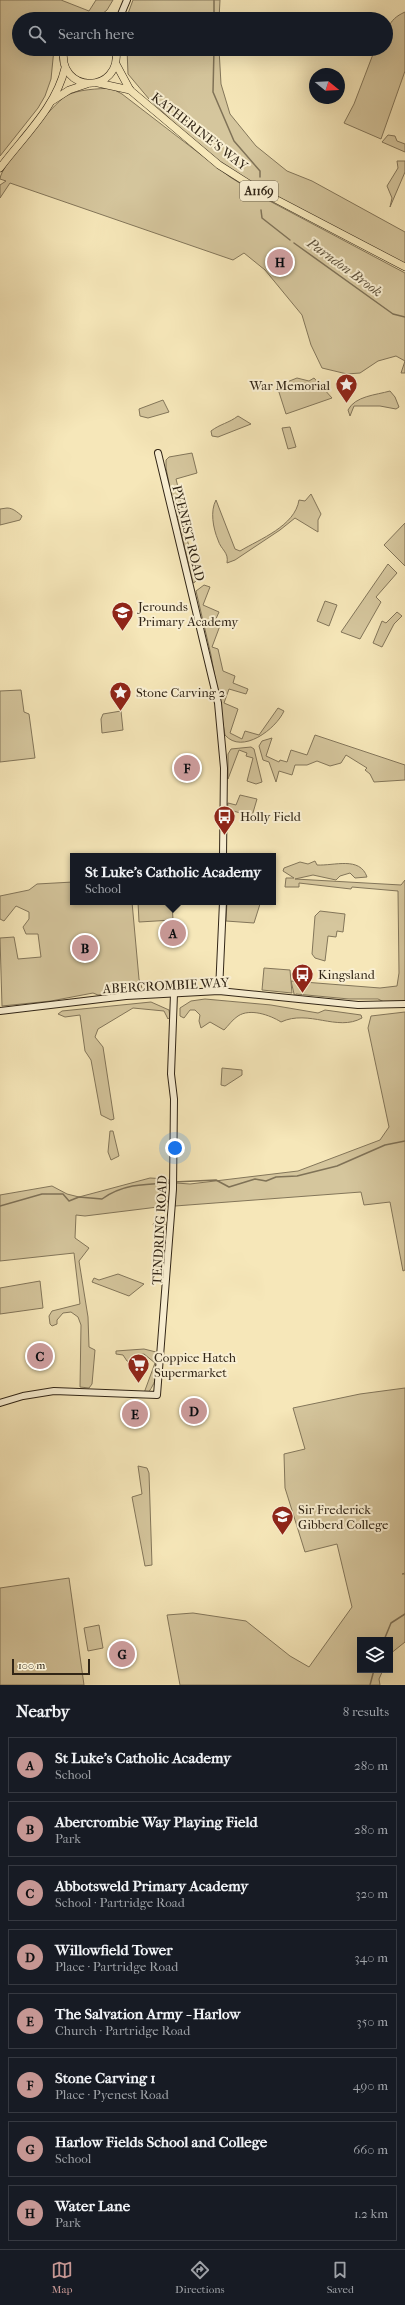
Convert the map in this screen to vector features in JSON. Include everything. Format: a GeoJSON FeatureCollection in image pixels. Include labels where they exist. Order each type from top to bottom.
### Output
{"type":"FeatureCollection","features":[{"type":"Feature","properties":{"kind":"main road"},"geometry":{"type":"LineString","coordinates":[[62,56],[65,68],[73,78],[88,84]]}},
{"type":"Feature","properties":{"kind":"main road"},"geometry":{"type":"LineString","coordinates":[[98,83],[109,76],[116,64],[116,56]]}},
{"type":"Feature","properties":{"kind":"main road","name":"KATHERINE'S WAY"},"geometry":{"type":"LineString","coordinates":[[116,64],[130,90],[156,114],[235,175],[260,191],[405,267]]}},
{"type":"Feature","properties":{"kind":"main road"},"geometry":{"type":"LineString","coordinates":[[0,168],[52,101],[65,68]]}},
{"type":"Feature","properties":{"kind":"main road"},"geometry":{"type":"LineString","coordinates":[[52,101],[69,90],[88,84],[98,83],[130,90]]}},
{"type":"Feature","properties":{"kind":"street"},"geometry":{"type":"LineString","coordinates":[[121,12],[127,0]]}},
{"type":"Feature","properties":{"kind":"street","name":"PYENEST ROAD"},"geometry":{"type":"LineString","coordinates":[[158,453],[218,703],[224,768],[223,853]]}},
{"type":"Feature","properties":{"kind":"street"},"geometry":{"type":"LineString","coordinates":[[219,991],[223,905]]}},
{"type":"Feature","properties":{"kind":"street","name":"ABERCROMBIE WAY"},"geometry":{"type":"LineString","coordinates":[[0,1011],[126,996],[219,991],[358,1005],[405,1004]]}},
{"type":"Feature","properties":{"kind":"street","name":"TENDRING ROAD"},"geometry":{"type":"LineString","coordinates":[[0,1403],[22,1396],[54,1391],[157,1396],[173,1189],[174,1099],[171,1074],[174,994]]}},
{"type":"Feature","properties":{"kind":"shaded area"},"geometry":{"type":"Polygon","coordinates":[[[0,0],[61,0],[89,11],[96,0],[113,0],[105,12],[12,12],[12,56],[53,56],[51,79],[45,96],[38,108],[0,156],[0,0]]]}},
{"type":"Feature","properties":{"kind":"shaded area"},"geometry":{"type":"Polygon","coordinates":[[[133,0],[220,0],[219,12],[129,12],[133,0]]]}},
{"type":"Feature","properties":{"kind":"shaded area"},"geometry":{"type":"Polygon","coordinates":[[[405,12],[405,71],[381,139],[344,123],[354,104],[372,56],[393,56],[393,20],[405,12]]]}},
{"type":"Feature","properties":{"kind":"shaded area"},"geometry":{"type":"Polygon","coordinates":[[[127,56],[219,56],[221,84],[230,114],[256,146],[287,171],[312,181],[405,232],[405,264],[294,209],[210,157],[149,99],[128,74],[127,56]]]}},
{"type":"Feature","properties":{"kind":"shaded area"},"geometry":{"type":"Polygon","coordinates":[[[111,88],[122,94],[230,177],[262,197],[405,273],[405,361],[396,356],[378,361],[360,373],[347,374],[322,368],[311,345],[302,315],[265,270],[244,253],[233,260],[10,183],[0,198],[0,185],[6,181],[0,179],[2,172],[28,135],[60,101],[66,96],[76,92],[111,88]]]}},
{"type":"Feature","properties":{"kind":"shaded area"},"geometry":{"type":"Polygon","coordinates":[[[388,135],[395,136],[397,141],[405,144],[405,152],[382,142],[388,135]]]}},
{"type":"Feature","properties":{"kind":"shaded area"},"geometry":{"type":"Polygon","coordinates":[[[397,161],[405,161],[405,172],[390,207],[392,198],[387,186],[398,168],[397,161]]]}},
{"type":"Feature","properties":{"kind":"shaded area"},"geometry":{"type":"Polygon","coordinates":[[[405,361],[405,373],[401,373],[405,361]]]}},
{"type":"Feature","properties":{"kind":"shaded area"},"geometry":{"type":"Polygon","coordinates":[[[297,378],[309,381],[314,378],[332,398],[286,414],[277,386],[297,378]]]}},
{"type":"Feature","properties":{"kind":"shaded area"},"geometry":{"type":"Polygon","coordinates":[[[390,391],[395,397],[399,407],[396,409],[380,406],[354,406],[350,416],[348,410],[351,405],[366,397],[390,391]]]}},
{"type":"Feature","properties":{"kind":"shaded area"},"geometry":{"type":"Polygon","coordinates":[[[163,400],[169,412],[148,418],[140,416],[139,409],[163,400]]]}},
{"type":"Feature","properties":{"kind":"shaded area"},"geometry":{"type":"Polygon","coordinates":[[[238,416],[251,424],[218,437],[212,436],[211,431],[238,416]]]}},
{"type":"Feature","properties":{"kind":"shaded area"},"geometry":{"type":"Polygon","coordinates":[[[290,427],[296,447],[288,449],[282,428],[290,427]]]}},
{"type":"Feature","properties":{"kind":"shaded area"},"geometry":{"type":"Polygon","coordinates":[[[192,453],[197,473],[176,479],[181,499],[180,504],[173,504],[166,468],[166,460],[169,457],[192,453]]]}},
{"type":"Feature","properties":{"kind":"shaded area"},"geometry":{"type":"Polygon","coordinates":[[[311,494],[321,514],[318,520],[318,532],[295,518],[280,530],[235,560],[227,563],[227,556],[219,543],[214,525],[213,509],[216,500],[235,549],[240,551],[276,531],[291,517],[299,500],[305,501],[311,494]]]}},
{"type":"Feature","properties":{"kind":"shaded area"},"geometry":{"type":"Polygon","coordinates":[[[0,509],[13,509],[22,516],[20,520],[0,525],[0,509]]]}},
{"type":"Feature","properties":{"kind":"shaded area"},"geometry":{"type":"Polygon","coordinates":[[[176,510],[179,511],[198,578],[193,583],[176,510]]]}},
{"type":"Feature","properties":{"kind":"shaded area"},"geometry":{"type":"Polygon","coordinates":[[[405,523],[405,566],[384,545],[405,523]]]}},
{"type":"Feature","properties":{"kind":"shaded area"},"geometry":{"type":"Polygon","coordinates":[[[388,564],[397,573],[376,597],[381,602],[360,639],[341,632],[388,564]]]}},
{"type":"Feature","properties":{"kind":"shaded area"},"geometry":{"type":"Polygon","coordinates":[[[204,585],[210,587],[203,605],[219,612],[215,621],[221,623],[212,647],[218,649],[223,671],[235,676],[233,683],[248,689],[246,694],[229,689],[224,703],[238,709],[230,733],[242,739],[245,731],[259,735],[278,708],[284,711],[274,725],[266,732],[249,741],[240,742],[232,740],[225,735],[211,655],[196,591],[204,585]]]}},
{"type":"Feature","properties":{"kind":"shaded area"},"geometry":{"type":"Polygon","coordinates":[[[325,601],[337,605],[329,626],[317,621],[325,601]]]}},
{"type":"Feature","properties":{"kind":"shaded area"},"geometry":{"type":"Polygon","coordinates":[[[397,612],[402,616],[394,624],[382,647],[373,643],[382,621],[386,623],[397,612]]]}},
{"type":"Feature","properties":{"kind":"shaded area"},"geometry":{"type":"Polygon","coordinates":[[[21,690],[24,712],[29,714],[35,758],[0,762],[0,691],[21,690]]]}},
{"type":"Feature","properties":{"kind":"shaded area"},"geometry":{"type":"Polygon","coordinates":[[[121,711],[123,730],[102,733],[101,719],[103,714],[121,711]]]}},
{"type":"Feature","properties":{"kind":"shaded area"},"geometry":{"type":"Polygon","coordinates":[[[315,735],[405,765],[405,780],[374,782],[370,774],[365,770],[367,768],[346,755],[341,763],[330,766],[317,761],[307,765],[295,765],[292,775],[279,771],[276,782],[269,762],[263,760],[259,746],[262,741],[272,738],[266,756],[279,762],[280,760],[287,762],[291,750],[307,755],[315,735]]]}},
{"type":"Feature","properties":{"kind":"shaded area"},"geometry":{"type":"Polygon","coordinates":[[[251,747],[254,749],[262,782],[256,784],[247,781],[253,758],[246,756],[247,753],[239,750],[228,779],[228,754],[231,749],[251,747]]]}},
{"type":"Feature","properties":{"kind":"shaded area"},"geometry":{"type":"Polygon","coordinates":[[[240,795],[257,799],[252,816],[233,811],[231,816],[227,815],[228,803],[236,805],[240,795]]]}},
{"type":"Feature","properties":{"kind":"shaded area"},"geometry":{"type":"Polygon","coordinates":[[[315,861],[317,865],[353,864],[364,870],[367,877],[355,878],[350,873],[340,876],[336,880],[313,875],[295,879],[401,885],[405,880],[405,1001],[384,1002],[378,999],[349,999],[296,994],[295,998],[291,981],[380,988],[397,986],[399,973],[398,891],[352,887],[351,889],[299,883],[299,887],[285,887],[286,878],[294,878],[283,871],[284,868],[300,862],[308,864],[315,861]]]}},
{"type":"Feature","properties":{"kind":"shaded area"},"geometry":{"type":"Polygon","coordinates":[[[70,882],[70,905],[132,905],[139,979],[142,988],[148,991],[98,995],[93,993],[51,1001],[2,1006],[0,938],[14,937],[18,959],[41,957],[38,934],[26,934],[23,927],[29,919],[29,912],[16,906],[4,921],[0,919],[0,896],[29,890],[37,884],[70,882]]]}},
{"type":"Feature","properties":{"kind":"shaded area"},"geometry":{"type":"Polygon","coordinates":[[[138,905],[172,905],[173,920],[139,922],[138,905]]]}},
{"type":"Feature","properties":{"kind":"shaded area"},"geometry":{"type":"Polygon","coordinates":[[[227,905],[260,905],[254,923],[226,921],[227,905]]]}},
{"type":"Feature","properties":{"kind":"shaded area"},"geometry":{"type":"Polygon","coordinates":[[[320,911],[345,914],[343,932],[337,931],[336,937],[328,936],[325,961],[315,958],[312,954],[315,916],[320,911]]]}},
{"type":"Feature","properties":{"kind":"shaded area"},"geometry":{"type":"Polygon","coordinates":[[[264,968],[290,970],[292,993],[262,990],[264,968]]]}},
{"type":"Feature","properties":{"kind":"shaded area"},"geometry":{"type":"Polygon","coordinates":[[[205,999],[271,1005],[318,1013],[325,1010],[361,1015],[362,1018],[352,1022],[343,1023],[302,1018],[281,1022],[260,1013],[248,1013],[236,1017],[224,1030],[210,1022],[201,1028],[199,1021],[200,1015],[195,1010],[190,1010],[184,1018],[180,1016],[180,1008],[191,1001],[205,999]]]}},
{"type":"Feature","properties":{"kind":"shaded area"},"geometry":{"type":"Polygon","coordinates":[[[151,1002],[169,1010],[170,1017],[168,1019],[164,1011],[133,1008],[98,1029],[95,1037],[103,1047],[114,1119],[111,1120],[101,1115],[91,1060],[85,1051],[80,1015],[65,1017],[58,1014],[62,1011],[151,1002]]]}},
{"type":"Feature","properties":{"kind":"shaded area"},"geometry":{"type":"Polygon","coordinates":[[[405,1012],[405,1270],[403,1271],[390,1202],[364,1205],[361,1192],[175,1206],[176,1183],[190,1184],[298,1171],[380,1140],[389,1127],[368,1028],[371,1016],[405,1012]]]}},
{"type":"Feature","properties":{"kind":"shaded area"},"geometry":{"type":"Polygon","coordinates":[[[222,1068],[242,1070],[242,1075],[225,1086],[221,1085],[222,1068]]]}},
{"type":"Feature","properties":{"kind":"shaded area"},"geometry":{"type":"Polygon","coordinates":[[[110,1131],[113,1131],[119,1156],[111,1160],[108,1152],[110,1131]]]}},
{"type":"Feature","properties":{"kind":"shaded area"},"geometry":{"type":"Polygon","coordinates":[[[150,1178],[168,1179],[171,1191],[166,1206],[85,1216],[76,1215],[75,1238],[89,1248],[79,1261],[88,1317],[89,1347],[95,1350],[92,1384],[89,1388],[80,1387],[81,1325],[78,1317],[71,1312],[63,1313],[57,1320],[57,1324],[52,1326],[50,1324],[49,1316],[52,1311],[80,1304],[74,1253],[0,1261],[0,1195],[52,1186],[67,1194],[79,1197],[150,1178]]]}},
{"type":"Feature","properties":{"kind":"shaded area"},"geometry":{"type":"Polygon","coordinates":[[[160,1220],[165,1224],[162,1264],[157,1262],[158,1234],[153,1224],[160,1220]]]}},
{"type":"Feature","properties":{"kind":"shaded area"},"geometry":{"type":"Polygon","coordinates":[[[118,1274],[144,1284],[129,1296],[92,1282],[94,1278],[99,1280],[118,1274]]]}},
{"type":"Feature","properties":{"kind":"shaded area"},"geometry":{"type":"Polygon","coordinates":[[[40,1281],[43,1308],[0,1314],[0,1288],[40,1281]]]}},
{"type":"Feature","properties":{"kind":"shaded area"},"geometry":{"type":"Polygon","coordinates":[[[144,1349],[156,1352],[158,1363],[154,1384],[148,1393],[144,1393],[155,1363],[144,1354],[138,1355],[131,1363],[127,1361],[123,1355],[116,1354],[116,1351],[144,1349]]]}},
{"type":"Feature","properties":{"kind":"shaded area"},"geometry":{"type":"Polygon","coordinates":[[[405,1388],[405,1573],[402,1574],[405,1574],[405,1642],[393,1652],[393,1637],[357,1637],[357,1673],[382,1673],[379,1679],[380,1685],[180,1685],[167,1615],[193,1613],[246,1621],[290,1656],[309,1667],[352,1607],[337,1544],[305,1552],[285,1488],[284,1454],[305,1449],[293,1408],[360,1394],[405,1388]]]}},
{"type":"Feature","properties":{"kind":"shaded area"},"geometry":{"type":"Polygon","coordinates":[[[138,1466],[147,1468],[149,1473],[152,1565],[145,1566],[132,1497],[142,1494],[138,1466]]]}},
{"type":"Feature","properties":{"kind":"shaded area"},"geometry":{"type":"Polygon","coordinates":[[[69,1578],[84,1685],[0,1685],[0,1588],[69,1578]]]}},
{"type":"Feature","properties":{"kind":"shaded area"},"geometry":{"type":"Polygon","coordinates":[[[99,1625],[103,1648],[88,1651],[84,1628],[99,1625]]]}},
{"type":"Feature","properties":{"kind":"waterway","name":"Parndon Brook"},"geometry":{"type":"LineString","coordinates":[[214,0],[214,12]]}},
{"type":"Feature","properties":{"kind":"waterway","name":"Parndon Brook"},"geometry":{"type":"LineString","coordinates":[[214,56],[213,92],[234,141],[260,171],[260,177]]}},
{"type":"Feature","properties":{"kind":"waterway","name":"Parndon Brook"},"geometry":{"type":"LineString","coordinates":[[261,210],[262,218],[290,240]]}},
{"type":"Feature","properties":{"kind":"waterway","name":"Parndon Brook"},"geometry":{"type":"LineString","coordinates":[[294,243],[393,314],[405,317]]}},
{"type":"Feature","properties":{"kind":"waterway"},"geometry":{"type":"LineString","coordinates":[[174,1182],[216,1180],[229,1187],[255,1179],[266,1181],[276,1177],[297,1176],[337,1166],[385,1145],[405,1141]]}},
{"type":"Feature","properties":{"kind":"waterway"},"geometry":{"type":"LineString","coordinates":[[0,1206],[42,1194],[63,1194],[69,1201],[79,1197],[102,1199],[118,1190],[134,1186],[170,1183]]}},
{"type":"Feature","properties":{"kind":"waterway"},"geometry":{"type":"LineString","coordinates":[[385,1637],[391,1623],[405,1614]]}},
{"type":"Feature","properties":{"kind":"waterway"},"geometry":{"type":"LineString","coordinates":[[370,1685],[373,1673]]}},
{"type":"Feature","properties":{"kind":"place","name":"Water Lane"},"geometry":{"type":"Point","coordinates":[280,262]}},
{"type":"Feature","properties":{"kind":"place","name":"War Memorial"},"geometry":{"type":"Point","coordinates":[346,404]}},
{"type":"Feature","properties":{"kind":"place","name":"Jerounds Primary Academy"},"geometry":{"type":"Point","coordinates":[123,632]}},
{"type":"Feature","properties":{"kind":"place","name":"Stone Carving 2"},"geometry":{"type":"Point","coordinates":[120,712]}},
{"type":"Feature","properties":{"kind":"place","name":"Stone Carving 1"},"geometry":{"type":"Point","coordinates":[187,768]}},
{"type":"Feature","properties":{"kind":"place","name":"Holly Field"},"geometry":{"type":"Point","coordinates":[225,836]}},
{"type":"Feature","properties":{"kind":"place","name":"St Luke's Catholic Academy"},"geometry":{"type":"Point","coordinates":[173,933]}},
{"type":"Feature","properties":{"kind":"place","name":"Abercrombie Way Playing Field"},"geometry":{"type":"Point","coordinates":[85,948]}},
{"type":"Feature","properties":{"kind":"place","name":"Kingsland"},"geometry":{"type":"Point","coordinates":[302,994]}},
{"type":"Feature","properties":{"kind":"place","name":"Abbotsweld Primary Academy"},"geometry":{"type":"Point","coordinates":[40,1356]}},
{"type":"Feature","properties":{"kind":"place","name":"Coppice Hatch Supermarket"},"geometry":{"type":"Point","coordinates":[138,1384]}},
{"type":"Feature","properties":{"kind":"place","name":"Willowfield Tower"},"geometry":{"type":"Point","coordinates":[194,1411]}},
{"type":"Feature","properties":{"kind":"place","name":"The Salvation Army - Harlow"},"geometry":{"type":"Point","coordinates":[135,1414]}},
{"type":"Feature","properties":{"kind":"place","name":"Sir Frederick Gibberd College"},"geometry":{"type":"Point","coordinates":[283,1536]}},
{"type":"Feature","properties":{"kind":"place","name":"Harlow Fields School and College"},"geometry":{"type":"Point","coordinates":[122,1654]}}]}
